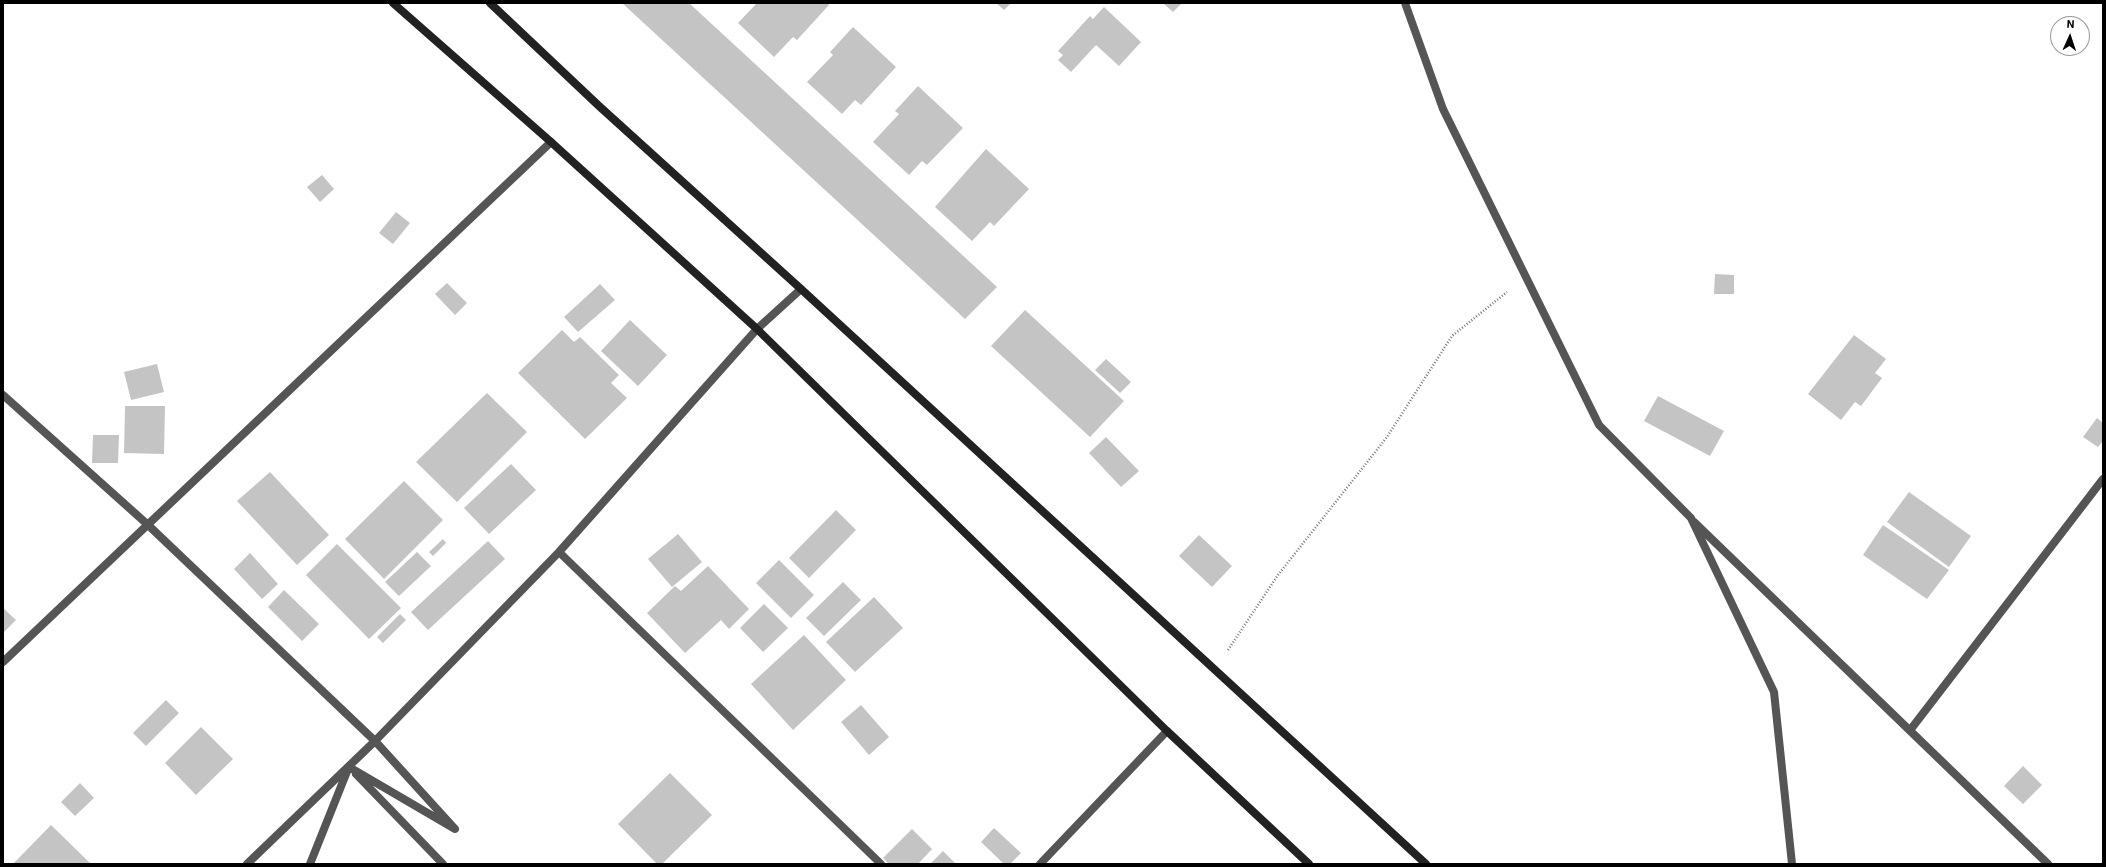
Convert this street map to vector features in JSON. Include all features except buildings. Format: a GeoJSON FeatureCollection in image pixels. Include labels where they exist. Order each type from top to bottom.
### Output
{"type":"FeatureCollection","features":[{"type":"Feature","properties":{"kind":"main road"},"geometry":{"type":"LineString","coordinates":[[393,3],[551,142],[757,329],[1167,731],[1309,864]]}},
{"type":"Feature","properties":{"kind":"main road"},"geometry":{"type":"LineString","coordinates":[[490,3],[599,106],[801,289],[1426,864]]}},
{"type":"Feature","properties":{"kind":"street"},"geometry":{"type":"LineString","coordinates":[[1405,3],[1443,109],[1525,278],[1599,425],[1691,518],[1911,729],[2048,864]]}},
{"type":"Feature","properties":{"kind":"street"},"geometry":{"type":"LineString","coordinates":[[3,662],[551,142]]}},
{"type":"Feature","properties":{"kind":"street"},"geometry":{"type":"LineString","coordinates":[[247,864],[375,741],[559,552],[757,329],[801,289]]}},
{"type":"Feature","properties":{"kind":"street"},"geometry":{"type":"LineString","coordinates":[[3,395],[147,524],[375,741],[455,829],[349,767]]}},
{"type":"Feature","properties":{"kind":"street"},"geometry":{"type":"LineString","coordinates":[[1911,729],[2103,479]]}},
{"type":"Feature","properties":{"kind":"street"},"geometry":{"type":"LineString","coordinates":[[1691,518],[1774,692],[1792,864]]}},
{"type":"Feature","properties":{"kind":"street"},"geometry":{"type":"LineString","coordinates":[[559,552],[881,864]]}},
{"type":"Feature","properties":{"kind":"street"},"geometry":{"type":"LineString","coordinates":[[1040,864],[1167,731]]}},
{"type":"Feature","properties":{"kind":"street"},"geometry":{"type":"LineString","coordinates":[[310,864],[349,767]]}},
{"type":"Feature","properties":{"kind":"street"},"geometry":{"type":"LineString","coordinates":[[349,767],[444,864]]}},
{"type":"Feature","properties":{"kind":"path"},"geometry":{"type":"LineString","coordinates":[[1215,670],[1278,575],[1387,437],[1452,336],[1525,278]]}}]}
